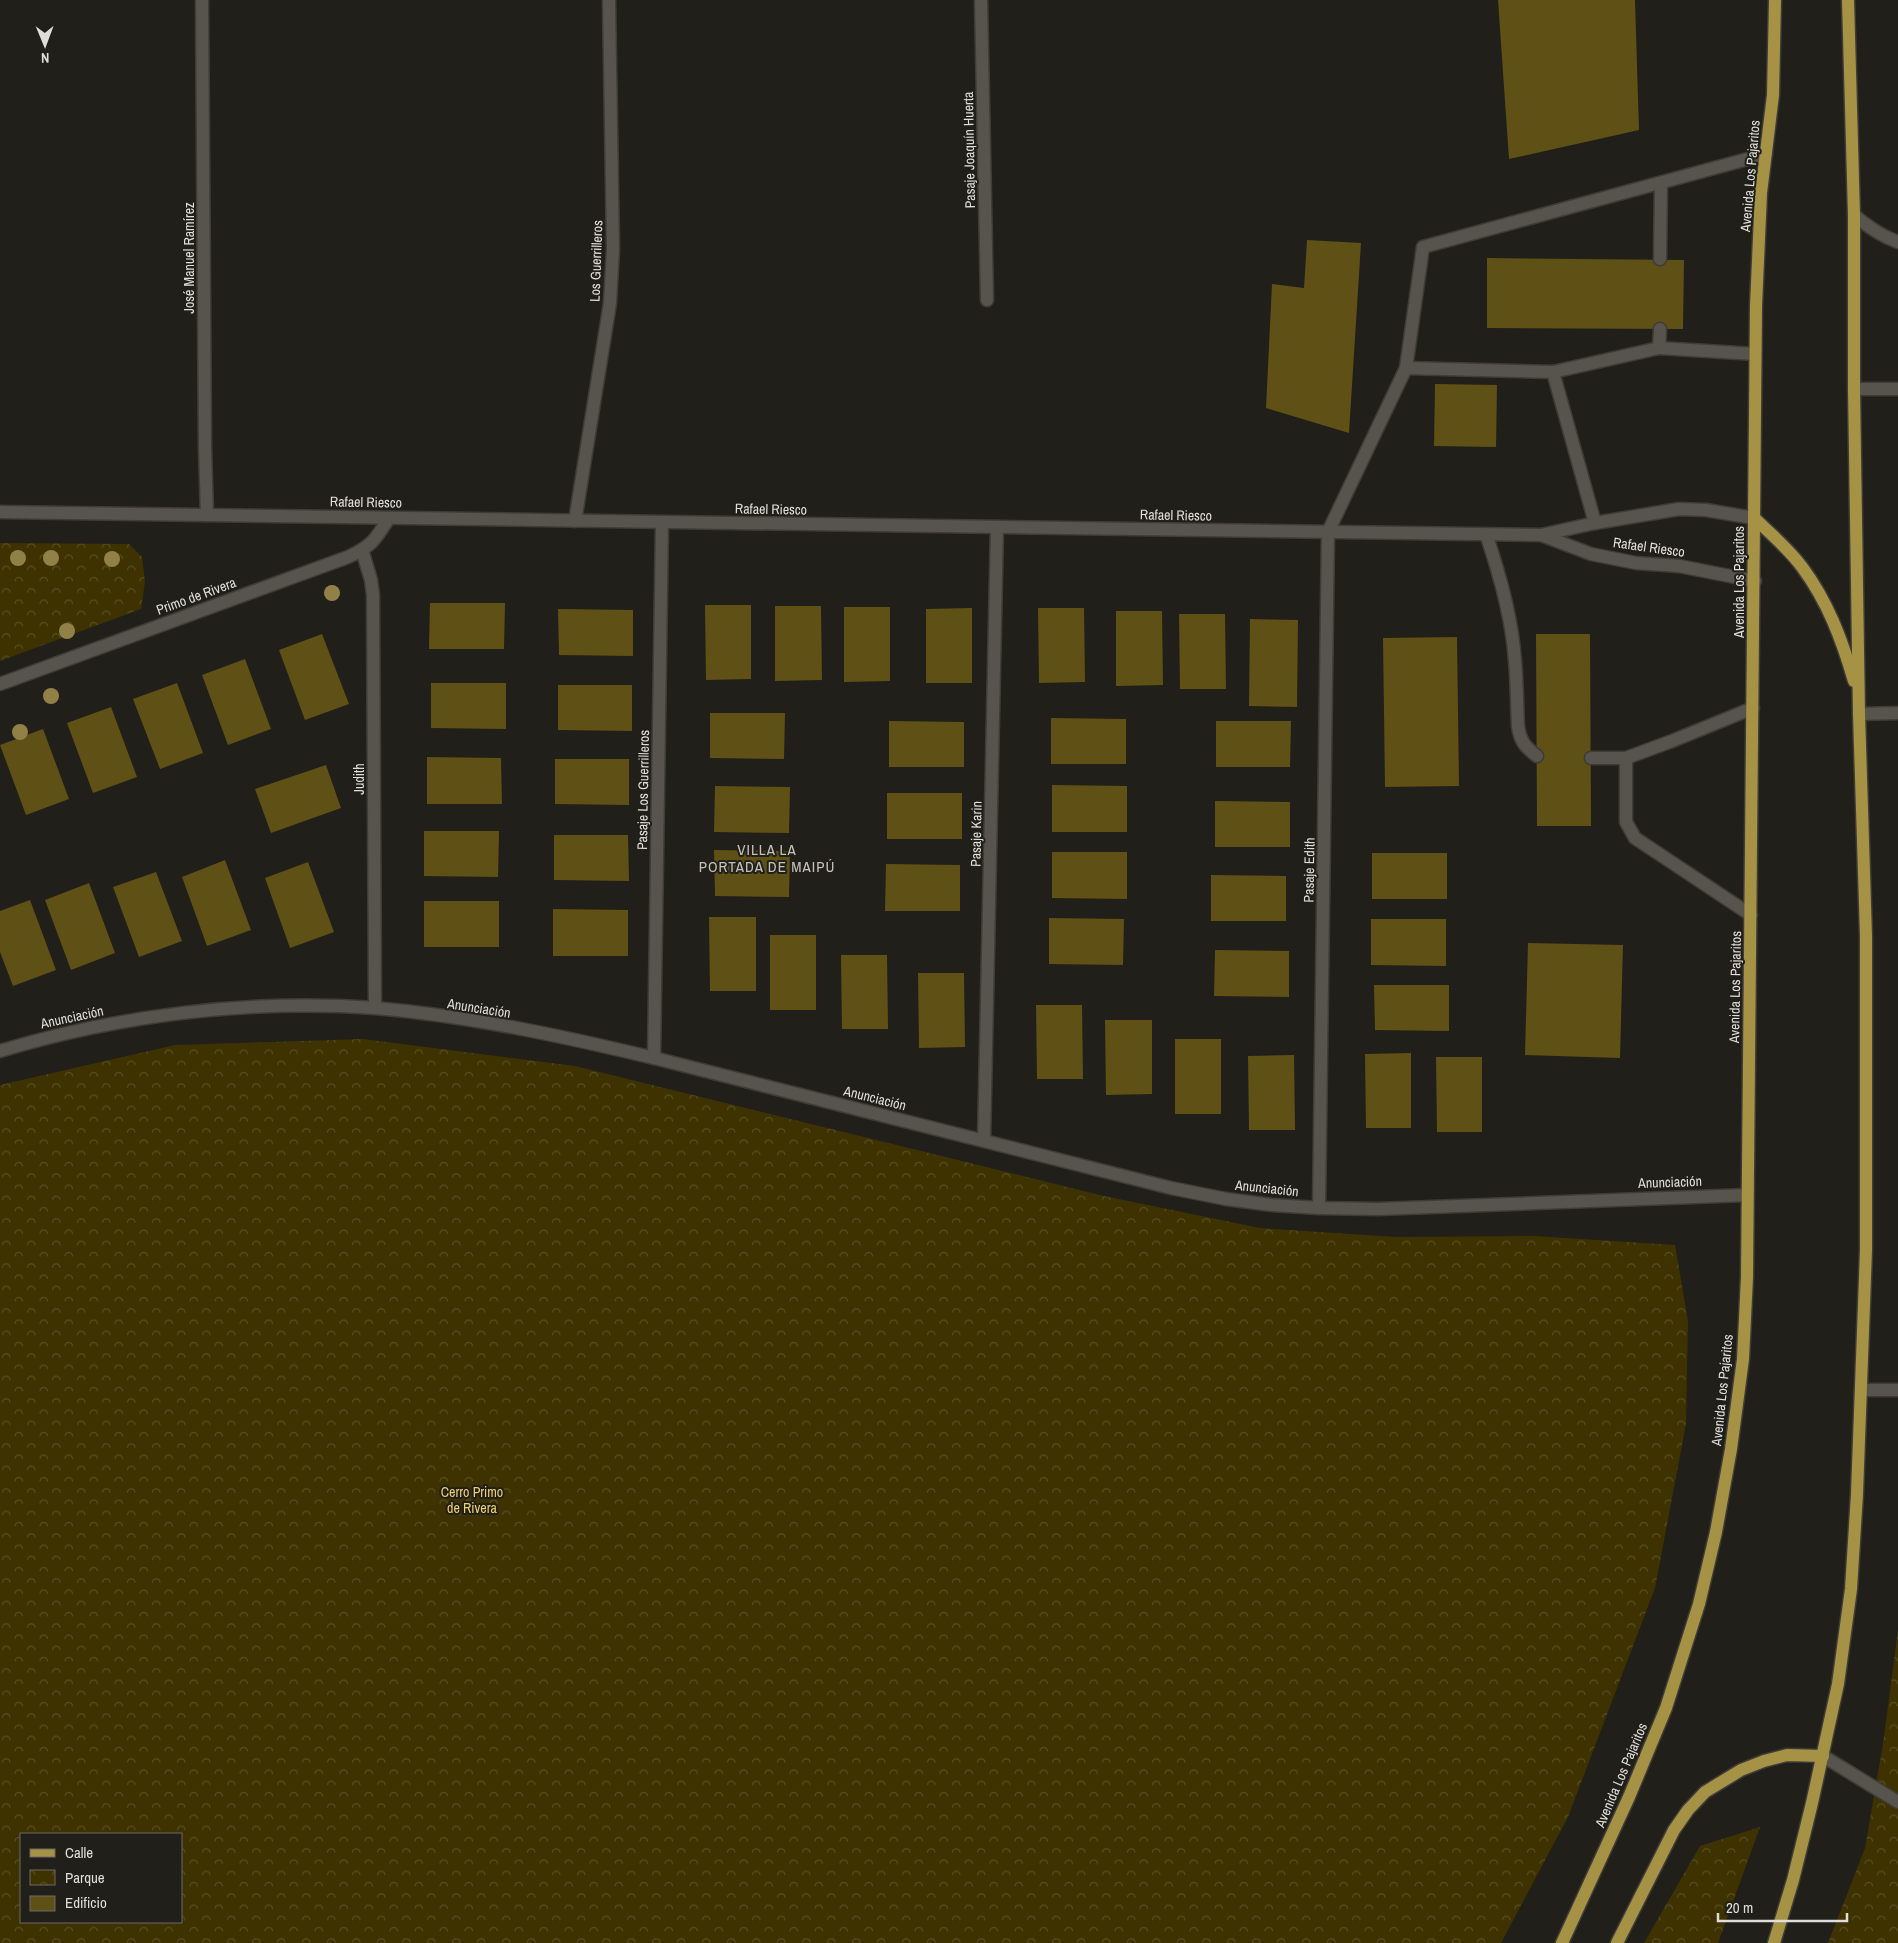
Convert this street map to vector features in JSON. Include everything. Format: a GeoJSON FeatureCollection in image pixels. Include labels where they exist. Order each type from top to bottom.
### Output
{"type":"FeatureCollection","features":[{"type":"Feature","properties":{"kind":"main road","name":"Avenida Los Pajaritos"},"geometry":{"type":"LineString","coordinates":[[1562,1943],[1629,1797],[1666,1708],[1698,1604],[1716,1532],[1731,1449],[1742,1359],[1747,1277],[1755,354],[1761,193],[1773,95],[1775,0]]}},
{"type":"Feature","properties":{"kind":"main road"},"geometry":{"type":"LineString","coordinates":[[1774,1943],[1793,1880],[1838,1684],[1851,1589],[1858,1494],[1866,1250],[1867,1021],[1858,698],[1854,215],[1848,0]]}},
{"type":"Feature","properties":{"kind":"main road"},"geometry":{"type":"LineString","coordinates":[[1754,518],[1801,566],[1821,594],[1836,625],[1858,698]]}},
{"type":"Feature","properties":{"kind":"main road"},"geometry":{"type":"LineString","coordinates":[[1617,1943],[1674,1830],[1688,1810],[1705,1792],[1741,1770],[1764,1761],[1787,1755],[1823,1756]]}},
{"type":"Feature","properties":{"kind":"street","name":"José Manuel Ramírez"},"geometry":{"type":"LineString","coordinates":[[202,0],[207,515]]}},
{"type":"Feature","properties":{"kind":"street","name":"Los Guerrilleros"},"geometry":{"type":"LineString","coordinates":[[575,521],[610,303],[613,249],[609,0]]}},
{"type":"Feature","properties":{"kind":"street","name":"Pasaje Joaquín Huerta"},"geometry":{"type":"LineString","coordinates":[[981,0],[987,300]]}},
{"type":"Feature","properties":{"kind":"street"},"geometry":{"type":"LineString","coordinates":[[1328,532],[1406,368],[1424,246],[1766,154]]}},
{"type":"Feature","properties":{"kind":"street"},"geometry":{"type":"LineString","coordinates":[[1660,260],[1661,183]]}},
{"type":"Feature","properties":{"kind":"street"},"geometry":{"type":"LineString","coordinates":[[1854,215],[1869,227],[1898,242]]}},
{"type":"Feature","properties":{"kind":"street"},"geometry":{"type":"LineString","coordinates":[[1659,348],[1660,329]]}},
{"type":"Feature","properties":{"kind":"street"},"geometry":{"type":"LineString","coordinates":[[1406,368],[1553,372],[1659,348],[1755,354]]}},
{"type":"Feature","properties":{"kind":"street"},"geometry":{"type":"LineString","coordinates":[[1553,372],[1594,523]]}},
{"type":"Feature","properties":{"kind":"street"},"geometry":{"type":"LineString","coordinates":[[1854,389],[1898,389]]}},
{"type":"Feature","properties":{"kind":"street","name":"Rafael Riesco"},"geometry":{"type":"LineString","coordinates":[[0,512],[1541,535],[1594,523],[1679,509],[1706,510],[1754,518]]}},
{"type":"Feature","properties":{"kind":"street","name":"Primo de Rivera"},"geometry":{"type":"LineString","coordinates":[[0,684],[362,550],[375,541],[389,518]]}},
{"type":"Feature","properties":{"kind":"street","name":"Pasaje Los Guerrilleros"},"geometry":{"type":"LineString","coordinates":[[654,1058],[662,522]]}},
{"type":"Feature","properties":{"kind":"street","name":"Pasaje Karin"},"geometry":{"type":"LineString","coordinates":[[984,1141],[997,527]]}},
{"type":"Feature","properties":{"kind":"street","name":"Pasaje Edith"},"geometry":{"type":"LineString","coordinates":[[1319,1208],[1328,532]]}},
{"type":"Feature","properties":{"kind":"street"},"geometry":{"type":"LineString","coordinates":[[1486,534],[1503,591],[1511,630],[1520,737],[1524,747],[1537,756]]}},
{"type":"Feature","properties":{"kind":"street","name":"Rafael Riesco"},"geometry":{"type":"LineString","coordinates":[[1541,535],[1591,554],[1636,563],[1679,566],[1754,581]]}},
{"type":"Feature","properties":{"kind":"street","name":"Judith"},"geometry":{"type":"LineString","coordinates":[[362,550],[374,595],[375,1008]]}},
{"type":"Feature","properties":{"kind":"street"},"geometry":{"type":"LineString","coordinates":[[1591,758],[1626,758],[1753,708]]}},
{"type":"Feature","properties":{"kind":"street"},"geometry":{"type":"LineString","coordinates":[[1859,714],[1898,713]]}},
{"type":"Feature","properties":{"kind":"street"},"geometry":{"type":"LineString","coordinates":[[1626,758],[1626,822],[1635,838],[1751,916]]}},
{"type":"Feature","properties":{"kind":"street","name":"Anunciación"},"geometry":{"type":"LineString","coordinates":[[0,1051],[36,1040],[106,1024],[176,1013],[301,1006],[375,1008],[494,1024],[574,1039],[1171,1188],[1226,1199],[1319,1208],[1378,1208],[1747,1195]]}},
{"type":"Feature","properties":{"kind":"street"},"geometry":{"type":"LineString","coordinates":[[1861,1390],[1898,1390]]}},
{"type":"Feature","properties":{"kind":"street"},"geometry":{"type":"LineString","coordinates":[[1823,1756],[1898,1802]]}},
{"type":"Feature","properties":{"kind":"green space"},"geometry":{"type":"Polygon","coordinates":[[[0,543],[129,544],[142,557],[145,582],[141,609],[0,661],[0,543]]]}},
{"type":"Feature","properties":{"kind":"green space","name":"Cerro Primo de Rivera"},"geometry":{"type":"Polygon","coordinates":[[[363,1039],[575,1066],[1104,1196],[1260,1228],[1396,1237],[1534,1236],[1675,1245],[1688,1321],[1686,1424],[1655,1588],[1568,1817],[1501,1943],[0,1943],[0,1085],[175,1045],[363,1039]]]}},
{"type":"Feature","properties":{"kind":"green space"},"geometry":{"type":"Polygon","coordinates":[[[1898,1630],[1898,1943],[1828,1943],[1865,1848],[1883,1744],[1898,1630]]]}},
{"type":"Feature","properties":{"kind":"green space"},"geometry":{"type":"Polygon","coordinates":[[[1760,1827],[1718,1943],[1644,1943],[1700,1846],[1760,1827]]]}},
{"type":"Feature","properties":{"kind":"building"},"geometry":{"type":"Polygon","coordinates":[[[1498,0],[1635,0],[1639,130],[1509,159],[1498,0]]]}},
{"type":"Feature","properties":{"kind":"building"},"geometry":{"type":"Polygon","coordinates":[[[1307,240],[1361,243],[1349,433],[1266,408],[1272,284],[1304,288],[1307,240]]]}},
{"type":"Feature","properties":{"kind":"building"},"geometry":{"type":"Polygon","coordinates":[[[1487,258],[1684,260],[1683,329],[1487,328],[1487,258]]]}},
{"type":"Feature","properties":{"kind":"building"},"geometry":{"type":"Polygon","coordinates":[[[1435,384],[1497,385],[1496,447],[1434,446],[1435,384]]]}},
{"type":"Feature","properties":{"kind":"building"},"geometry":{"type":"Polygon","coordinates":[[[430,603],[505,603],[504,649],[429,649],[430,603]]]}},
{"type":"Feature","properties":{"kind":"building"},"geometry":{"type":"Polygon","coordinates":[[[705,605],[751,605],[751,679],[706,680],[705,605]]]}},
{"type":"Feature","properties":{"kind":"building"},"geometry":{"type":"Polygon","coordinates":[[[775,606],[821,606],[822,680],[775,681],[775,606]]]}},
{"type":"Feature","properties":{"kind":"building"},"geometry":{"type":"Polygon","coordinates":[[[844,607],[890,607],[890,681],[844,682],[844,607]]]}},
{"type":"Feature","properties":{"kind":"building"},"geometry":{"type":"Polygon","coordinates":[[[972,608],[972,683],[926,683],[926,609],[972,608]]]}},
{"type":"Feature","properties":{"kind":"building"},"geometry":{"type":"Polygon","coordinates":[[[1038,608],[1084,608],[1085,682],[1039,683],[1038,608]]]}},
{"type":"Feature","properties":{"kind":"building"},"geometry":{"type":"Polygon","coordinates":[[[558,609],[633,610],[633,656],[559,655],[558,609]]]}},
{"type":"Feature","properties":{"kind":"building"},"geometry":{"type":"Polygon","coordinates":[[[1116,611],[1162,611],[1163,685],[1116,686],[1116,611]]]}},
{"type":"Feature","properties":{"kind":"building"},"geometry":{"type":"Polygon","coordinates":[[[1179,614],[1225,614],[1226,689],[1180,689],[1179,614]]]}},
{"type":"Feature","properties":{"kind":"building"},"geometry":{"type":"Polygon","coordinates":[[[1250,619],[1298,620],[1297,707],[1249,706],[1250,619]]]}},
{"type":"Feature","properties":{"kind":"building"},"geometry":{"type":"Polygon","coordinates":[[[322,634],[349,704],[305,720],[279,650],[322,634]]]}},
{"type":"Feature","properties":{"kind":"building"},"geometry":{"type":"Polygon","coordinates":[[[1536,634],[1590,634],[1591,826],[1537,826],[1536,634]]]}},
{"type":"Feature","properties":{"kind":"building"},"geometry":{"type":"Polygon","coordinates":[[[1457,637],[1459,786],[1385,787],[1383,638],[1457,637]]]}},
{"type":"Feature","properties":{"kind":"building"},"geometry":{"type":"Polygon","coordinates":[[[245,659],[271,729],[228,745],[202,675],[245,659]]]}},
{"type":"Feature","properties":{"kind":"building"},"geometry":{"type":"Polygon","coordinates":[[[177,683],[203,753],[160,769],[133,699],[177,683]]]}},
{"type":"Feature","properties":{"kind":"building"},"geometry":{"type":"Polygon","coordinates":[[[431,683],[506,683],[506,729],[431,728],[431,683]]]}},
{"type":"Feature","properties":{"kind":"building"},"geometry":{"type":"Polygon","coordinates":[[[558,685],[632,685],[632,731],[558,730],[558,685]]]}},
{"type":"Feature","properties":{"kind":"building"},"geometry":{"type":"Polygon","coordinates":[[[111,707],[137,777],[93,793],[67,723],[111,707]]]}},
{"type":"Feature","properties":{"kind":"building"},"geometry":{"type":"Polygon","coordinates":[[[710,713],[785,713],[784,759],[710,758],[710,713]]]}},
{"type":"Feature","properties":{"kind":"building"},"geometry":{"type":"Polygon","coordinates":[[[1051,718],[1126,719],[1126,764],[1051,764],[1051,718]]]}},
{"type":"Feature","properties":{"kind":"building"},"geometry":{"type":"Polygon","coordinates":[[[889,721],[964,722],[964,767],[889,767],[889,721]]]}},
{"type":"Feature","properties":{"kind":"building"},"geometry":{"type":"Polygon","coordinates":[[[1216,721],[1291,721],[1290,767],[1216,767],[1216,721]]]}},
{"type":"Feature","properties":{"kind":"building"},"geometry":{"type":"Polygon","coordinates":[[[43,729],[69,799],[26,815],[0,745],[43,729]]]}},
{"type":"Feature","properties":{"kind":"building"},"geometry":{"type":"Polygon","coordinates":[[[427,757],[501,758],[502,804],[427,804],[427,757]]]}},
{"type":"Feature","properties":{"kind":"building"},"geometry":{"type":"Polygon","coordinates":[[[555,759],[629,759],[629,805],[555,804],[555,759]]]}},
{"type":"Feature","properties":{"kind":"building"},"geometry":{"type":"Polygon","coordinates":[[[326,765],[341,808],[271,833],[255,789],[326,765]]]}},
{"type":"Feature","properties":{"kind":"building"},"geometry":{"type":"Polygon","coordinates":[[[1052,785],[1127,786],[1127,832],[1052,832],[1052,785]]]}},
{"type":"Feature","properties":{"kind":"building"},"geometry":{"type":"Polygon","coordinates":[[[715,786],[790,787],[789,833],[714,832],[715,786]]]}},
{"type":"Feature","properties":{"kind":"building"},"geometry":{"type":"Polygon","coordinates":[[[887,793],[962,793],[962,839],[887,839],[887,793]]]}},
{"type":"Feature","properties":{"kind":"building"},"geometry":{"type":"Polygon","coordinates":[[[1215,801],[1290,802],[1290,847],[1215,847],[1215,801]]]}},
{"type":"Feature","properties":{"kind":"building"},"geometry":{"type":"Polygon","coordinates":[[[424,831],[499,831],[498,877],[424,876],[424,831]]]}},
{"type":"Feature","properties":{"kind":"building"},"geometry":{"type":"Polygon","coordinates":[[[554,835],[628,835],[629,881],[554,880],[554,835]]]}},
{"type":"Feature","properties":{"kind":"building"},"geometry":{"type":"Polygon","coordinates":[[[714,850],[790,851],[789,897],[715,896],[714,850]]]}},
{"type":"Feature","properties":{"kind":"building"},"geometry":{"type":"Polygon","coordinates":[[[1052,852],[1127,852],[1127,899],[1052,898],[1052,852]]]}},
{"type":"Feature","properties":{"kind":"building"},"geometry":{"type":"Polygon","coordinates":[[[1372,853],[1447,853],[1447,899],[1372,899],[1372,853]]]}},
{"type":"Feature","properties":{"kind":"building"},"geometry":{"type":"Polygon","coordinates":[[[225,860],[251,930],[207,946],[182,877],[225,860]]]}},
{"type":"Feature","properties":{"kind":"building"},"geometry":{"type":"Polygon","coordinates":[[[308,862],[334,932],[290,948],[265,878],[308,862]]]}},
{"type":"Feature","properties":{"kind":"building"},"geometry":{"type":"Polygon","coordinates":[[[886,864],[960,865],[960,911],[885,911],[886,864]]]}},
{"type":"Feature","properties":{"kind":"building"},"geometry":{"type":"Polygon","coordinates":[[[156,872],[182,941],[139,957],[113,887],[156,872]]]}},
{"type":"Feature","properties":{"kind":"building"},"geometry":{"type":"Polygon","coordinates":[[[1211,875],[1286,876],[1286,921],[1211,921],[1211,875]]]}},
{"type":"Feature","properties":{"kind":"building"},"geometry":{"type":"Polygon","coordinates":[[[89,883],[115,953],[71,970],[45,900],[89,883]]]}},
{"type":"Feature","properties":{"kind":"building"},"geometry":{"type":"Polygon","coordinates":[[[30,900],[56,970],[13,986],[0,952],[0,911],[30,900]]]}},
{"type":"Feature","properties":{"kind":"building"},"geometry":{"type":"Polygon","coordinates":[[[424,901],[499,901],[499,947],[424,947],[424,901]]]}},
{"type":"Feature","properties":{"kind":"building"},"geometry":{"type":"Polygon","coordinates":[[[553,909],[628,910],[628,956],[553,956],[553,909]]]}},
{"type":"Feature","properties":{"kind":"building"},"geometry":{"type":"Polygon","coordinates":[[[709,917],[756,917],[756,991],[710,991],[709,917]]]}},
{"type":"Feature","properties":{"kind":"building"},"geometry":{"type":"Polygon","coordinates":[[[1049,918],[1124,919],[1123,965],[1049,964],[1049,918]]]}},
{"type":"Feature","properties":{"kind":"building"},"geometry":{"type":"Polygon","coordinates":[[[1371,919],[1446,919],[1446,966],[1371,965],[1371,919]]]}},
{"type":"Feature","properties":{"kind":"building"},"geometry":{"type":"Polygon","coordinates":[[[770,935],[816,935],[816,1010],[770,1010],[770,935]]]}},
{"type":"Feature","properties":{"kind":"building"},"geometry":{"type":"Polygon","coordinates":[[[1528,943],[1623,945],[1620,1058],[1525,1055],[1528,943]]]}},
{"type":"Feature","properties":{"kind":"building"},"geometry":{"type":"Polygon","coordinates":[[[1215,950],[1289,951],[1289,997],[1214,996],[1215,950]]]}},
{"type":"Feature","properties":{"kind":"building"},"geometry":{"type":"Polygon","coordinates":[[[841,955],[887,955],[888,1029],[842,1029],[841,955]]]}},
{"type":"Feature","properties":{"kind":"building"},"geometry":{"type":"Polygon","coordinates":[[[918,973],[964,973],[965,1047],[919,1048],[918,973]]]}},
{"type":"Feature","properties":{"kind":"building"},"geometry":{"type":"Polygon","coordinates":[[[1374,985],[1449,985],[1449,1031],[1375,1030],[1374,985]]]}},
{"type":"Feature","properties":{"kind":"building"},"geometry":{"type":"Polygon","coordinates":[[[1036,1005],[1082,1005],[1083,1079],[1037,1079],[1036,1005]]]}},
{"type":"Feature","properties":{"kind":"building"},"geometry":{"type":"Polygon","coordinates":[[[1105,1020],[1152,1020],[1152,1094],[1106,1095],[1105,1020]]]}},
{"type":"Feature","properties":{"kind":"building"},"geometry":{"type":"Polygon","coordinates":[[[1175,1039],[1221,1039],[1221,1114],[1175,1114],[1175,1039]]]}},
{"type":"Feature","properties":{"kind":"building"},"geometry":{"type":"Polygon","coordinates":[[[1411,1053],[1411,1128],[1366,1128],[1365,1054],[1411,1053]]]}},
{"type":"Feature","properties":{"kind":"building"},"geometry":{"type":"Polygon","coordinates":[[[1294,1055],[1295,1130],[1249,1130],[1248,1056],[1294,1055]]]}},
{"type":"Feature","properties":{"kind":"building"},"geometry":{"type":"Polygon","coordinates":[[[1436,1057],[1482,1057],[1482,1132],[1437,1132],[1436,1057]]]}},
{"type":"Feature","properties":{"kind":"district","name":"VILLA LA PORTADA DE MAIPÚ"},"geometry":{"type":"Point","coordinates":[767,858]}}]}
